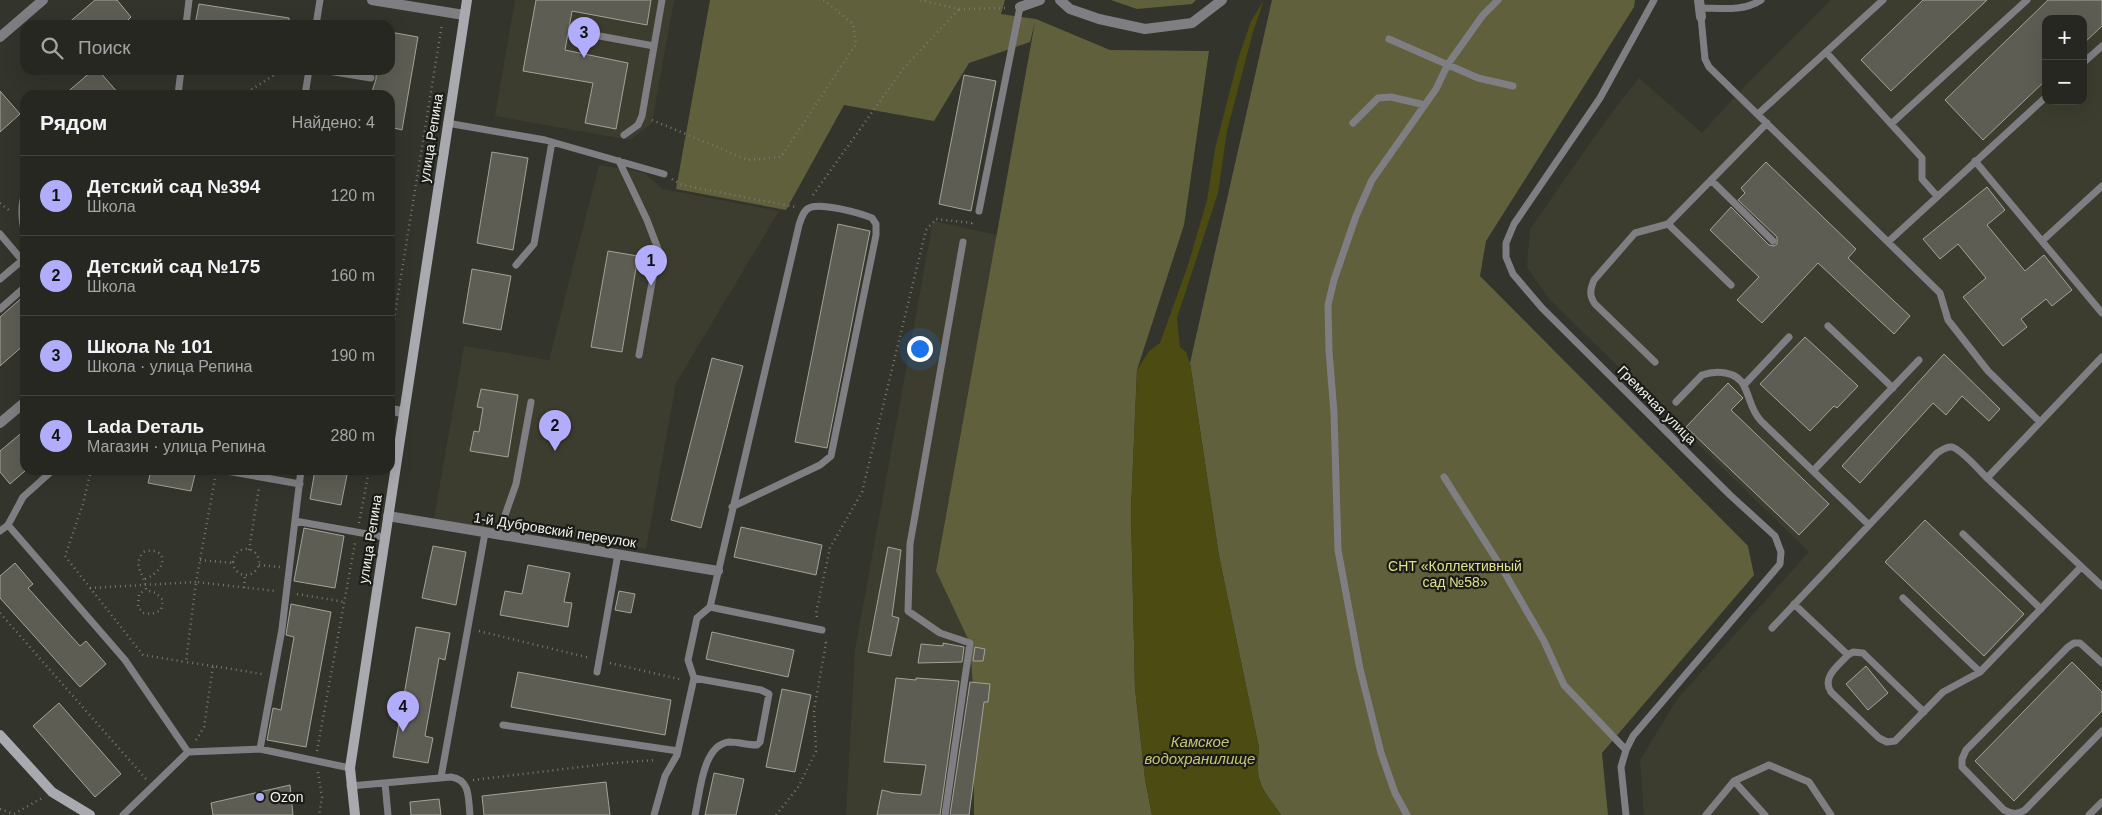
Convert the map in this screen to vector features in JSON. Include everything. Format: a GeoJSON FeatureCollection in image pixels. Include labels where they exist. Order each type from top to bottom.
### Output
{"type":"FeatureCollection","features":[{"type":"Feature","properties":{"kind":"main road","name":"улица Репина"},"geometry":{"type":"LineString","coordinates":[[395,467],[467,0]]}},
{"type":"Feature","properties":{"kind":"main road","name":"улица Репина"},"geometry":{"type":"LineString","coordinates":[[355,815],[350,786],[350,768],[394,475]]}},
{"type":"Feature","properties":{"kind":"main road"},"geometry":{"type":"LineString","coordinates":[[0,735],[52,792],[90,815]]}},
{"type":"Feature","properties":{"kind":"street"},"geometry":{"type":"LineString","coordinates":[[0,37],[43,0]]}},
{"type":"Feature","properties":{"kind":"street"},"geometry":{"type":"LineString","coordinates":[[372,0],[464,15]]}},
{"type":"Feature","properties":{"kind":"street"},"geometry":{"type":"LineString","coordinates":[[1020,7],[1040,0]]}},
{"type":"Feature","properties":{"kind":"street"},"geometry":{"type":"LineString","coordinates":[[1060,0],[1070,9],[1099,19],[1145,28],[1192,23],[1222,0]]}},
{"type":"Feature","properties":{"kind":"street"},"geometry":{"type":"LineString","coordinates":[[0,423],[20,406]]}},
{"type":"Feature","properties":{"kind":"street"},"geometry":{"type":"LineString","coordinates":[[395,411],[403,412]]}},
{"type":"Feature","properties":{"kind":"street","name":"1-й Дубровский переулок"},"geometry":{"type":"LineString","coordinates":[[388,516],[718,571]]}},
{"type":"Feature","properties":{"kind":"lane"},"geometry":{"type":"LineString","coordinates":[[186,20],[188,0]]}},
{"type":"Feature","properties":{"kind":"lane"},"geometry":{"type":"LineString","coordinates":[[317,20],[320,0]]}},
{"type":"Feature","properties":{"kind":"lane"},"geometry":{"type":"LineString","coordinates":[[624,135],[638,125],[642,116],[662,0]]}},
{"type":"Feature","properties":{"kind":"lane"},"geometry":{"type":"LineString","coordinates":[[1407,815],[1395,793],[1381,753],[1360,669],[1338,550],[1334,413],[1329,351],[1328,305],[1334,280],[1356,216],[1372,180],[1436,89],[1448,64],[1483,15],[1498,0]]}},
{"type":"Feature","properties":{"kind":"lane","name":"Гремячая улица"},"geometry":{"type":"LineString","coordinates":[[1626,815],[1622,767],[1626,750],[1633,736],[1780,564],[1781,552],[1775,536],[1730,495],[1542,308],[1512,274],[1506,257],[1506,242],[1514,224],[1600,98],[1654,0]]}},
{"type":"Feature","properties":{"kind":"lane"},"geometry":{"type":"LineString","coordinates":[[1761,0],[1754,5],[1739,8],[1700,9],[1705,59],[1709,67],[1940,293],[1948,320],[1988,371],[2040,422]]}},
{"type":"Feature","properties":{"kind":"lane"},"geometry":{"type":"LineString","coordinates":[[1758,114],[1883,0]]}},
{"type":"Feature","properties":{"kind":"lane"},"geometry":{"type":"LineString","coordinates":[[1891,124],[2027,0]]}},
{"type":"Feature","properties":{"kind":"lane"},"geometry":{"type":"LineString","coordinates":[[979,211],[1020,7]]}},
{"type":"Feature","properties":{"kind":"lane"},"geometry":{"type":"LineString","coordinates":[[583,33],[654,46]]}},
{"type":"Feature","properties":{"kind":"lane"},"geometry":{"type":"LineString","coordinates":[[1389,39],[1478,78],[1513,86]]}},
{"type":"Feature","properties":{"kind":"lane"},"geometry":{"type":"LineString","coordinates":[[2086,60],[2102,46]]}},
{"type":"Feature","properties":{"kind":"lane"},"geometry":{"type":"LineString","coordinates":[[1826,52],[1922,158],[1922,179],[1938,196]]}},
{"type":"Feature","properties":{"kind":"lane"},"geometry":{"type":"LineString","coordinates":[[179,90],[180,75]]}},
{"type":"Feature","properties":{"kind":"lane"},"geometry":{"type":"LineString","coordinates":[[306,90],[308,75]]}},
{"type":"Feature","properties":{"kind":"lane"},"geometry":{"type":"LineString","coordinates":[[353,75],[371,78]]}},
{"type":"Feature","properties":{"kind":"lane"},"geometry":{"type":"LineString","coordinates":[[1353,123],[1378,98],[1392,97],[1425,105]]}},
{"type":"Feature","properties":{"kind":"lane"},"geometry":{"type":"LineString","coordinates":[[1888,242],[2042,101]]}},
{"type":"Feature","properties":{"kind":"lane"},"geometry":{"type":"LineString","coordinates":[[447,123],[552,142],[664,174]]}},
{"type":"Feature","properties":{"kind":"lane"},"geometry":{"type":"LineString","coordinates":[[1655,362],[1595,304],[1590,297],[1590,289],[1594,280],[1635,233],[1668,224],[1767,123]]}},
{"type":"Feature","properties":{"kind":"lane"},"geometry":{"type":"LineString","coordinates":[[516,265],[534,244],[552,142]]}},
{"type":"Feature","properties":{"kind":"lane"},"geometry":{"type":"LineString","coordinates":[[619,161],[647,220],[658,249],[639,355]]}},
{"type":"Feature","properties":{"kind":"lane"},"geometry":{"type":"LineString","coordinates":[[1976,162],[2102,313]]}},
{"type":"Feature","properties":{"kind":"lane"},"geometry":{"type":"LineString","coordinates":[[1711,180],[1773,241]]}},
{"type":"Feature","properties":{"kind":"lane"},"geometry":{"type":"LineString","coordinates":[[2042,241],[2102,186]]}},
{"type":"Feature","properties":{"kind":"lane"},"geometry":{"type":"LineString","coordinates":[[654,815],[665,776],[678,751],[694,678],[688,660],[697,618],[710,607],[732,507],[804,210],[820,206],[872,218],[876,224],[876,235],[834,450],[827,461],[820,465],[732,507]]}},
{"type":"Feature","properties":{"kind":"lane"},"geometry":{"type":"LineString","coordinates":[[1668,224],[1730,285]]}},
{"type":"Feature","properties":{"kind":"lane"},"geometry":{"type":"LineString","coordinates":[[0,234],[20,255]]}},
{"type":"Feature","properties":{"kind":"lane"},"geometry":{"type":"LineString","coordinates":[[945,815],[970,643],[940,633],[908,611],[910,544],[963,242]]}},
{"type":"Feature","properties":{"kind":"lane"},"geometry":{"type":"LineString","coordinates":[[0,280],[20,262]]}},
{"type":"Feature","properties":{"kind":"lane"},"geometry":{"type":"LineString","coordinates":[[0,309],[20,291]]}},
{"type":"Feature","properties":{"kind":"lane"},"geometry":{"type":"LineString","coordinates":[[1828,326],[1893,388]]}},
{"type":"Feature","properties":{"kind":"lane"},"geometry":{"type":"LineString","coordinates":[[1744,385],[1789,337]]}},
{"type":"Feature","properties":{"kind":"lane"},"geometry":{"type":"LineString","coordinates":[[1987,478],[2102,356]]}},
{"type":"Feature","properties":{"kind":"lane"},"geometry":{"type":"LineString","coordinates":[[1813,471],[1919,360]]}},
{"type":"Feature","properties":{"kind":"lane"},"geometry":{"type":"LineString","coordinates":[[1676,402],[1702,375],[1707,373],[1730,374],[1744,385],[1754,414],[1869,525]]}},
{"type":"Feature","properties":{"kind":"lane"},"geometry":{"type":"LineString","coordinates":[[498,535],[516,484],[531,402]]}},
{"type":"Feature","properties":{"kind":"lane"},"geometry":{"type":"LineString","coordinates":[[1772,628],[1944,448],[1952,447],[1960,452],[2102,586]]}},
{"type":"Feature","properties":{"kind":"lane"},"geometry":{"type":"LineString","coordinates":[[0,531],[8,525],[23,497],[47,475]]}},
{"type":"Feature","properties":{"kind":"lane"},"geometry":{"type":"LineString","coordinates":[[250,475],[300,484]]}},
{"type":"Feature","properties":{"kind":"lane"},"geometry":{"type":"LineString","coordinates":[[260,749],[287,592],[301,475]]}},
{"type":"Feature","properties":{"kind":"lane"},"geometry":{"type":"LineString","coordinates":[[1444,477],[1504,570],[1544,640],[1564,685],[1626,750]]}},
{"type":"Feature","properties":{"kind":"lane"},"geometry":{"type":"LineString","coordinates":[[295,521],[384,537]]}},
{"type":"Feature","properties":{"kind":"lane"},"geometry":{"type":"LineString","coordinates":[[8,525],[125,660],[188,752]]}},
{"type":"Feature","properties":{"kind":"lane"},"geometry":{"type":"LineString","coordinates":[[441,778],[485,533]]}},
{"type":"Feature","properties":{"kind":"lane"},"geometry":{"type":"LineString","coordinates":[[1963,534],[2041,609]]}},
{"type":"Feature","properties":{"kind":"lane"},"geometry":{"type":"LineString","coordinates":[[596,672],[618,554]]}},
{"type":"Feature","properties":{"kind":"lane"},"geometry":{"type":"LineString","coordinates":[[1924,712],[1863,653],[1853,652],[1830,675],[1828,687],[1879,738],[1887,742],[1895,741],[1924,712],[1943,692],[1980,672],[2081,567]]}},
{"type":"Feature","properties":{"kind":"lane"},"geometry":{"type":"LineString","coordinates":[[1903,598],[1980,672]]}},
{"type":"Feature","properties":{"kind":"lane"},"geometry":{"type":"LineString","coordinates":[[1794,604],[1848,656]]}},
{"type":"Feature","properties":{"kind":"lane"},"geometry":{"type":"LineString","coordinates":[[710,607],[822,630]]}},
{"type":"Feature","properties":{"kind":"lane"},"geometry":{"type":"LineString","coordinates":[[2102,663],[2080,643],[2074,643],[2068,647],[1966,750],[1962,758],[1962,766],[2004,810],[2011,813],[2019,813],[2025,810],[2102,731]]}},
{"type":"Feature","properties":{"kind":"lane"},"geometry":{"type":"LineString","coordinates":[[694,678],[761,690],[769,694],[760,742],[757,745],[729,742],[714,750],[706,760],[695,815]]}},
{"type":"Feature","properties":{"kind":"lane"},"geometry":{"type":"LineString","coordinates":[[503,725],[678,751]]}},
{"type":"Feature","properties":{"kind":"lane"},"geometry":{"type":"LineString","coordinates":[[123,815],[188,752],[260,749],[350,768]]}},
{"type":"Feature","properties":{"kind":"lane"},"geometry":{"type":"LineString","coordinates":[[1706,815],[1734,781],[1769,765],[1808,782],[1831,815]]}},
{"type":"Feature","properties":{"kind":"lane"},"geometry":{"type":"LineString","coordinates":[[350,786],[458,778],[464,782],[470,815]]}},
{"type":"Feature","properties":{"kind":"lane"},"geometry":{"type":"LineString","coordinates":[[1734,781],[1765,815]]}},
{"type":"Feature","properties":{"kind":"lane"},"geometry":{"type":"LineString","coordinates":[[384,783],[388,815]]}},
{"type":"Feature","properties":{"kind":"lane"},"geometry":{"type":"LineString","coordinates":[[2089,815],[2102,802]]}},
{"type":"Feature","properties":{"kind":"path"},"geometry":{"type":"LineString","coordinates":[[642,116],[748,160],[780,157],[856,44],[853,24],[825,1],[818,0]]}},
{"type":"Feature","properties":{"kind":"path"},"geometry":{"type":"LineString","coordinates":[[920,0],[959,9],[1020,7]]}},
{"type":"Feature","properties":{"kind":"path"},"geometry":{"type":"LineString","coordinates":[[664,174],[682,185],[804,210],[903,69],[959,9]]}},
{"type":"Feature","properties":{"kind":"path"},"geometry":{"type":"LineString","coordinates":[[395,313],[444,12]]}},
{"type":"Feature","properties":{"kind":"path"},"geometry":{"type":"LineString","coordinates":[[251,90],[274,75]]}},
{"type":"Feature","properties":{"kind":"path"},"geometry":{"type":"LineString","coordinates":[[776,815],[799,786],[816,751],[814,710],[826,643],[816,613],[830,548],[862,492],[926,230],[936,219],[972,223],[979,211]]}},
{"type":"Feature","properties":{"kind":"path"},"geometry":{"type":"LineString","coordinates":[[90,475],[83,504],[65,556],[143,655],[274,676]]}},
{"type":"Feature","properties":{"kind":"path"},"geometry":{"type":"LineString","coordinates":[[186,662],[196,582],[215,475]]}},
{"type":"Feature","properties":{"kind":"path"},"geometry":{"type":"LineString","coordinates":[[319,815],[322,797],[316,760],[367,475]]}},
{"type":"Feature","properties":{"kind":"path"},"geometry":{"type":"LineString","coordinates":[[249,550],[261,477]]}},
{"type":"Feature","properties":{"kind":"path"},"geometry":{"type":"LineString","coordinates":[[145,579],[155,575],[161,568],[162,558],[158,552],[151,550],[143,552],[138,559],[139,572],[145,579],[146,590]]}},
{"type":"Feature","properties":{"kind":"path"},"geometry":{"type":"LineString","coordinates":[[249,550],[255,552],[259,558],[259,565],[255,572],[246,575],[241,575],[234,569],[233,563],[234,556],[240,551],[249,550]]}},
{"type":"Feature","properties":{"kind":"path"},"geometry":{"type":"LineString","coordinates":[[200,560],[233,563]]}},
{"type":"Feature","properties":{"kind":"path"},"geometry":{"type":"LineString","coordinates":[[259,565],[290,568]]}},
{"type":"Feature","properties":{"kind":"path"},"geometry":{"type":"LineString","coordinates":[[244,588],[246,575]]}},
{"type":"Feature","properties":{"kind":"path"},"geometry":{"type":"LineString","coordinates":[[90,588],[196,582],[287,592],[344,602]]}},
{"type":"Feature","properties":{"kind":"path"},"geometry":{"type":"LineString","coordinates":[[146,590],[156,594],[163,600],[161,610],[152,614],[143,612],[138,607],[139,594],[146,590]]}},
{"type":"Feature","properties":{"kind":"path"},"geometry":{"type":"LineString","coordinates":[[0,613],[152,785]]}},
{"type":"Feature","properties":{"kind":"path"},"geometry":{"type":"LineString","coordinates":[[468,629],[499,635]]}},
{"type":"Feature","properties":{"kind":"path"},"geometry":{"type":"LineString","coordinates":[[188,752],[204,727],[213,666]]}},
{"type":"Feature","properties":{"kind":"path"},"geometry":{"type":"LineString","coordinates":[[464,782],[614,763],[675,759]]}},
{"type":"Feature","properties":{"kind":"path"},"geometry":{"type":"LineString","coordinates":[[0,810],[14,814],[52,792]]}},
{"type":"Feature","properties":{"kind":"shaded area"},"geometry":{"type":"Polygon","coordinates":[[[515,0],[674,0],[652,123],[630,140],[495,116],[515,0]]]}},
{"type":"Feature","properties":{"kind":"shaded area"},"geometry":{"type":"Polygon","coordinates":[[[1831,0],[2102,0],[2102,815],[1644,815],[1640,760],[1678,698],[1809,552],[1550,300],[1527,267],[1530,229],[1609,116],[1639,78],[1702,133],[1742,89],[1831,0]]]}},
{"type":"Feature","properties":{"kind":"shaded area"},"geometry":{"type":"Polygon","coordinates":[[[599,165],[645,173],[662,189],[779,211],[676,383],[646,549],[546,531],[510,532],[434,519],[464,346],[549,360],[599,165]]]}},
{"type":"Feature","properties":{"kind":"shaded area"},"geometry":{"type":"Polygon","coordinates":[[[933,221],[997,235],[936,571],[970,643],[973,688],[960,815],[846,815],[855,650],[933,221]]]}},
{"type":"Feature","properties":{"kind":"green space"},"geometry":{"type":"Polygon","coordinates":[[[710,0],[1005,0],[1001,14],[1036,19],[1110,50],[1209,51],[1184,225],[1137,370],[1131,510],[1135,688],[1145,779],[1152,815],[974,815],[973,688],[970,643],[936,571],[1035,22],[1030,42],[969,63],[934,121],[844,105],[786,210],[676,189],[710,0]]]}},
{"type":"Feature","properties":{"kind":"green space"},"geometry":{"type":"Polygon","coordinates":[[[1111,0],[1196,0],[1192,4],[1137,9],[1111,0]]]}},
{"type":"Feature","properties":{"kind":"green space","name":"СНТ «Коллективный сад №58»"},"geometry":{"type":"Polygon","coordinates":[[[1272,0],[1635,0],[1634,7],[1486,241],[1480,276],[1748,546],[1754,575],[1602,753],[1608,815],[1281,815],[1261,784],[1258,770],[1259,748],[1219,556],[1190,363],[1272,0]]]}},
{"type":"Feature","properties":{"kind":"water","name":"Камское водохранилище"},"geometry":{"type":"Polygon","coordinates":[[[1264,0],[1253,32],[1227,131],[1218,193],[1177,318],[1180,347],[1186,352],[1190,363],[1219,556],[1259,748],[1259,778],[1264,791],[1281,815],[1152,815],[1145,779],[1135,688],[1131,510],[1137,370],[1149,351],[1160,343],[1188,265],[1207,200],[1215,149],[1238,59],[1251,21],[1264,0]]]}},
{"type":"Feature","properties":{"kind":"building"},"geometry":{"type":"Polygon","coordinates":[[[95,0],[117,0],[131,17],[128,20],[72,20],[95,0]]]}},
{"type":"Feature","properties":{"kind":"building"},"geometry":{"type":"Polygon","coordinates":[[[536,0],[651,0],[647,25],[572,11],[565,50],[628,63],[616,129],[585,123],[593,83],[523,71],[536,0]]]}},
{"type":"Feature","properties":{"kind":"building"},"geometry":{"type":"Polygon","coordinates":[[[1923,0],[1987,0],[1891,91],[1861,60],[1923,0]]]}},
{"type":"Feature","properties":{"kind":"building"},"geometry":{"type":"Polygon","coordinates":[[[2048,0],[2102,0],[2102,26],[2087,40],[2087,15],[2042,15],[2042,84],[1983,140],[1945,100],[2048,0]]]}},
{"type":"Feature","properties":{"kind":"building"},"geometry":{"type":"Polygon","coordinates":[[[199,4],[289,18],[289,20],[196,20],[199,4]]]}},
{"type":"Feature","properties":{"kind":"building"},"geometry":{"type":"Polygon","coordinates":[[[395,33],[418,37],[402,130],[395,128],[395,90],[373,90],[376,75],[395,75],[395,33]]]}},
{"type":"Feature","properties":{"kind":"building"},"geometry":{"type":"Polygon","coordinates":[[[87,75],[102,75],[116,90],[70,90],[87,75]]]}},
{"type":"Feature","properties":{"kind":"building"},"geometry":{"type":"Polygon","coordinates":[[[964,75],[996,81],[971,211],[939,204],[964,75]]]}},
{"type":"Feature","properties":{"kind":"building"},"geometry":{"type":"Polygon","coordinates":[[[0,91],[20,114],[0,132],[0,91]]]}},
{"type":"Feature","properties":{"kind":"building"},"geometry":{"type":"Polygon","coordinates":[[[492,152],[528,158],[513,250],[477,243],[492,152]]]}},
{"type":"Feature","properties":{"kind":"building"},"geometry":{"type":"Polygon","coordinates":[[[1766,162],[1856,249],[1848,258],[1910,316],[1894,334],[1818,263],[1762,323],[1737,300],[1759,277],[1710,230],[1731,207],[1769,245],[1774,246],[1777,244],[1777,237],[1738,200],[1745,193],[1741,188],[1766,162]]]}},
{"type":"Feature","properties":{"kind":"building"},"geometry":{"type":"Polygon","coordinates":[[[1987,187],[2005,210],[1987,225],[2025,271],[2044,255],[2072,290],[2052,306],[2046,299],[2021,319],[2027,327],[2003,346],[1963,297],[1986,278],[1958,244],[1940,259],[1923,239],[1987,187]]]}},
{"type":"Feature","properties":{"kind":"building"},"geometry":{"type":"Polygon","coordinates":[[[838,224],[870,231],[827,448],[795,442],[838,224]]]}},
{"type":"Feature","properties":{"kind":"building"},"geometry":{"type":"Polygon","coordinates":[[[608,251],[638,256],[622,352],[591,347],[608,251]]]}},
{"type":"Feature","properties":{"kind":"building"},"geometry":{"type":"Polygon","coordinates":[[[472,269],[511,276],[501,330],[463,323],[472,269]]]}},
{"type":"Feature","properties":{"kind":"building"},"geometry":{"type":"Polygon","coordinates":[[[20,299],[20,348],[0,366],[0,317],[20,299]]]}},
{"type":"Feature","properties":{"kind":"building"},"geometry":{"type":"Polygon","coordinates":[[[1805,337],[1858,386],[1837,408],[1834,406],[1810,431],[1760,384],[1805,337]]]}},
{"type":"Feature","properties":{"kind":"building"},"geometry":{"type":"Polygon","coordinates":[[[1944,354],[2000,409],[1989,421],[1962,396],[1946,415],[1933,403],[1860,483],[1842,466],[1944,354]]]}},
{"type":"Feature","properties":{"kind":"building"},"geometry":{"type":"Polygon","coordinates":[[[712,358],[743,366],[701,528],[671,520],[712,358]]]}},
{"type":"Feature","properties":{"kind":"building"},"geometry":{"type":"Polygon","coordinates":[[[1728,383],[1743,398],[1731,410],[1829,504],[1799,535],[1686,427],[1728,383]]]}},
{"type":"Feature","properties":{"kind":"building"},"geometry":{"type":"Polygon","coordinates":[[[481,389],[518,395],[508,457],[470,451],[474,431],[479,432],[483,408],[477,407],[481,389]]]}},
{"type":"Feature","properties":{"kind":"building"},"geometry":{"type":"Polygon","coordinates":[[[20,434],[20,475],[10,484],[0,472],[0,451],[20,434]]]}},
{"type":"Feature","properties":{"kind":"building"},"geometry":{"type":"Polygon","coordinates":[[[150,475],[195,475],[191,491],[148,483],[150,475]]]}},
{"type":"Feature","properties":{"kind":"building"},"geometry":{"type":"Polygon","coordinates":[[[314,475],[347,475],[341,505],[310,499],[314,475]]]}},
{"type":"Feature","properties":{"kind":"building"},"geometry":{"type":"Polygon","coordinates":[[[1925,520],[2024,614],[1984,656],[1885,562],[1925,520]]]}},
{"type":"Feature","properties":{"kind":"building"},"geometry":{"type":"Polygon","coordinates":[[[741,527],[822,545],[816,575],[734,557],[741,527]]]}},
{"type":"Feature","properties":{"kind":"building"},"geometry":{"type":"Polygon","coordinates":[[[304,528],[344,536],[335,588],[294,581],[304,528]]]}},
{"type":"Feature","properties":{"kind":"building"},"geometry":{"type":"Polygon","coordinates":[[[433,546],[466,552],[456,605],[422,598],[433,546]]]}},
{"type":"Feature","properties":{"kind":"building"},"geometry":{"type":"Polygon","coordinates":[[[888,547],[901,550],[892,616],[899,618],[891,656],[868,652],[888,547]]]}},
{"type":"Feature","properties":{"kind":"building"},"geometry":{"type":"Polygon","coordinates":[[[15,563],[33,584],[28,588],[80,646],[86,641],[106,664],[80,687],[0,598],[0,576],[15,563]]]}},
{"type":"Feature","properties":{"kind":"building"},"geometry":{"type":"Polygon","coordinates":[[[528,565],[570,573],[564,602],[572,603],[568,627],[500,615],[505,591],[522,594],[528,565]]]}},
{"type":"Feature","properties":{"kind":"building"},"geometry":{"type":"Polygon","coordinates":[[[619,591],[635,594],[631,613],[615,610],[619,591]]]}},
{"type":"Feature","properties":{"kind":"building"},"geometry":{"type":"Polygon","coordinates":[[[291,604],[331,612],[306,747],[267,740],[273,708],[281,710],[294,637],[286,635],[291,604]]]}},
{"type":"Feature","properties":{"kind":"building"},"geometry":{"type":"Polygon","coordinates":[[[416,627],[450,633],[445,660],[439,658],[425,736],[433,738],[428,763],[393,757],[416,627]]]}},
{"type":"Feature","properties":{"kind":"building"},"geometry":{"type":"Polygon","coordinates":[[[712,632],[794,650],[788,677],[706,659],[712,632]]]}},
{"type":"Feature","properties":{"kind":"building"},"geometry":{"type":"Polygon","coordinates":[[[943,643],[964,647],[962,662],[918,663],[921,644],[943,646],[943,643]]]}},
{"type":"Feature","properties":{"kind":"building"},"geometry":{"type":"Polygon","coordinates":[[[975,647],[985,649],[983,661],[973,661],[975,647]]]}},
{"type":"Feature","properties":{"kind":"building"},"geometry":{"type":"Polygon","coordinates":[[[2072,662],[2102,692],[2102,711],[2014,801],[1975,761],[2072,662]]]}},
{"type":"Feature","properties":{"kind":"building"},"geometry":{"type":"Polygon","coordinates":[[[1866,666],[1888,693],[1868,710],[1846,684],[1866,666]]]}},
{"type":"Feature","properties":{"kind":"building"},"geometry":{"type":"Polygon","coordinates":[[[518,672],[671,700],[665,735],[511,707],[518,672]]]}},
{"type":"Feature","properties":{"kind":"building"},"geometry":{"type":"Polygon","coordinates":[[[896,678],[959,681],[940,815],[877,815],[882,790],[921,795],[926,765],[884,762],[896,678]]]}},
{"type":"Feature","properties":{"kind":"building"},"geometry":{"type":"Polygon","coordinates":[[[970,682],[990,684],[988,702],[984,702],[969,815],[950,815],[970,682]]]}},
{"type":"Feature","properties":{"kind":"building"},"geometry":{"type":"Polygon","coordinates":[[[782,689],[811,695],[795,772],[766,767],[782,689]]]}},
{"type":"Feature","properties":{"kind":"building"},"geometry":{"type":"Polygon","coordinates":[[[59,703],[121,774],[95,797],[33,726],[59,703]]]}},
{"type":"Feature","properties":{"kind":"building"},"geometry":{"type":"Polygon","coordinates":[[[714,773],[744,779],[736,815],[705,815],[714,773]]]}},
{"type":"Feature","properties":{"kind":"building"},"geometry":{"type":"Polygon","coordinates":[[[606,782],[610,815],[484,815],[482,796],[606,782]]]}},
{"type":"Feature","properties":{"kind":"building"},"geometry":{"type":"Polygon","coordinates":[[[290,785],[293,815],[213,815],[211,803],[290,785]]]}},
{"type":"Feature","properties":{"kind":"building"},"geometry":{"type":"Polygon","coordinates":[[[439,799],[441,815],[411,815],[410,802],[439,799]]]}},
{"type":"Feature","properties":{"kind":"place","name":"Школа № 101"},"geometry":{"type":"Point","coordinates":[584,58]}},
{"type":"Feature","properties":{"kind":"place","name":"Детский сад №394"},"geometry":{"type":"Point","coordinates":[651,286]}},
{"type":"Feature","properties":{"kind":"place","name":"Детский сад №175"},"geometry":{"type":"Point","coordinates":[555,451]}},
{"type":"Feature","properties":{"kind":"place","name":"Lada Dеталь"},"geometry":{"type":"Point","coordinates":[403,732]}},
{"type":"Feature","properties":{"kind":"place","name":"Ozon"},"geometry":{"type":"Point","coordinates":[260,797]}}]}
